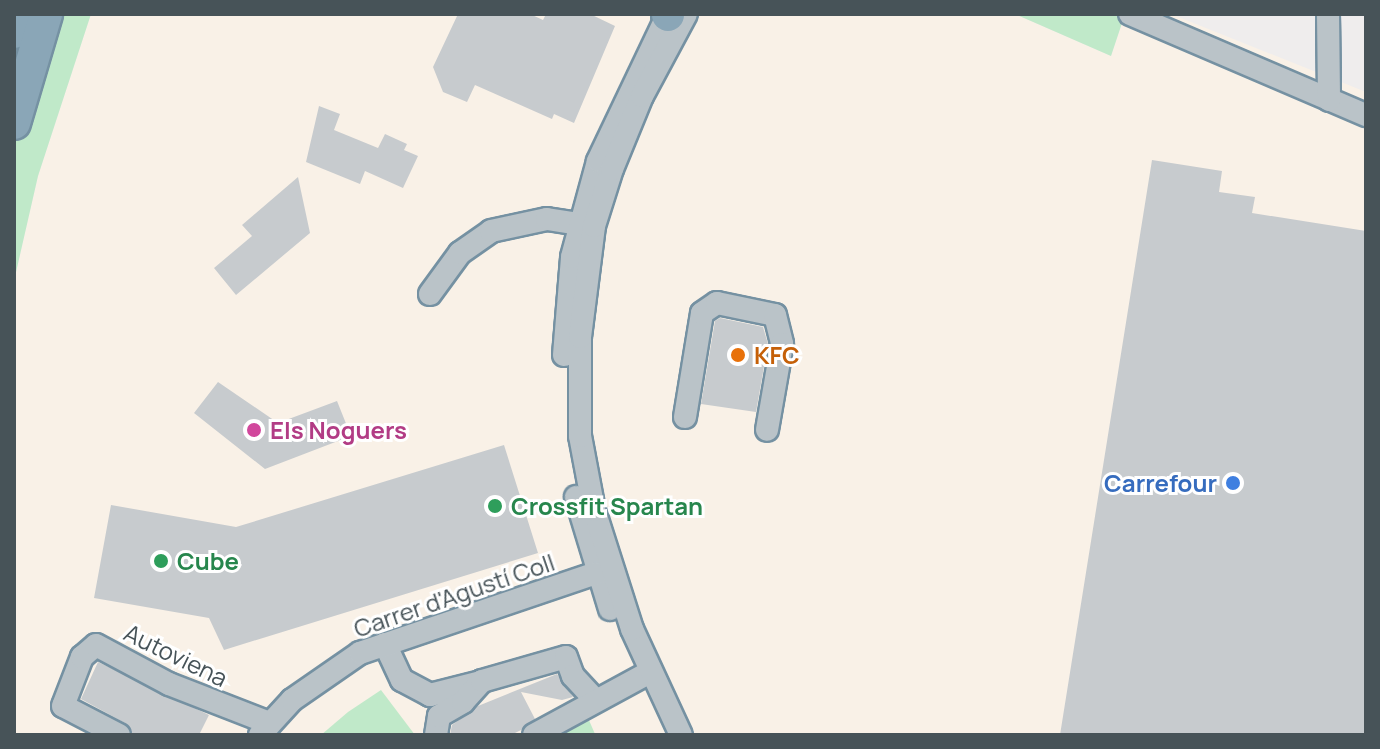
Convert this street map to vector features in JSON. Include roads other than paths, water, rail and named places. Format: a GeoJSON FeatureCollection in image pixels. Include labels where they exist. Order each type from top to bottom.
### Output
{"type":"FeatureCollection","features":[{"type":"Feature","properties":{"kind":"highway"},"geometry":{"type":"LineString","coordinates":[[14,32],[20,14]]}},
{"type":"Feature","properties":{"kind":"highway"},"geometry":{"type":"LineString","coordinates":[[14,123],[46,14]]}},
{"type":"Feature","properties":{"kind":"street"},"geometry":{"type":"LineString","coordinates":[[672,14],[604,143],[566,305],[565,421],[575,490],[596,573],[644,675],[681,735]]}},
{"type":"Feature","properties":{"kind":"street"},"geometry":{"type":"LineString","coordinates":[[1130,14],[1366,115]]}},
{"type":"Feature","properties":{"kind":"street"},"geometry":{"type":"LineString","coordinates":[[1328,14],[1329,100]]}},
{"type":"Feature","properties":{"kind":"street"},"geometry":{"type":"LineString","coordinates":[[430,294],[460,253],[491,231],[547,219],[586,225]]}},
{"type":"Feature","properties":{"kind":"street"},"geometry":{"type":"LineString","coordinates":[[586,225],[580,337],[580,436],[609,564],[664,735]]}},
{"type":"Feature","properties":{"kind":"street"},"geometry":{"type":"LineString","coordinates":[[685,417],[702,313],[717,303],[775,315],[782,344],[767,430]]}},
{"type":"Feature","properties":{"kind":"street","name":"Carrer d'Agustí Coll"},"geometry":{"type":"LineString","coordinates":[[265,729],[360,653],[596,573]]}},
{"type":"Feature","properties":{"kind":"street"},"geometry":{"type":"LineString","coordinates":[[385,644],[402,680],[430,695],[566,657],[573,676],[595,700]]}},
{"type":"Feature","properties":{"kind":"street","name":"Autoviena"},"geometry":{"type":"LineString","coordinates":[[119,735],[63,706],[82,657],[96,645],[169,684],[265,729]]}},
{"type":"Feature","properties":{"kind":"street"},"geometry":{"type":"LineString","coordinates":[[534,735],[644,675]]}},
{"type":"Feature","properties":{"kind":"street"},"geometry":{"type":"LineString","coordinates":[[436,735],[439,716],[463,702],[482,681]]}},
{"type":"Feature","properties":{"kind":"place","name":"KFC"},"geometry":{"type":"Point","coordinates":[738,355]}},
{"type":"Feature","properties":{"kind":"place","name":"Els Noguers"},"geometry":{"type":"Point","coordinates":[254,430]}},
{"type":"Feature","properties":{"kind":"place","name":"Carrefour"},"geometry":{"type":"Point","coordinates":[1233,483]}},
{"type":"Feature","properties":{"kind":"place","name":"Crossfit Spartan"},"geometry":{"type":"Point","coordinates":[495,506]}},
{"type":"Feature","properties":{"kind":"place","name":"Cube"},"geometry":{"type":"Point","coordinates":[161,561]}}]}
